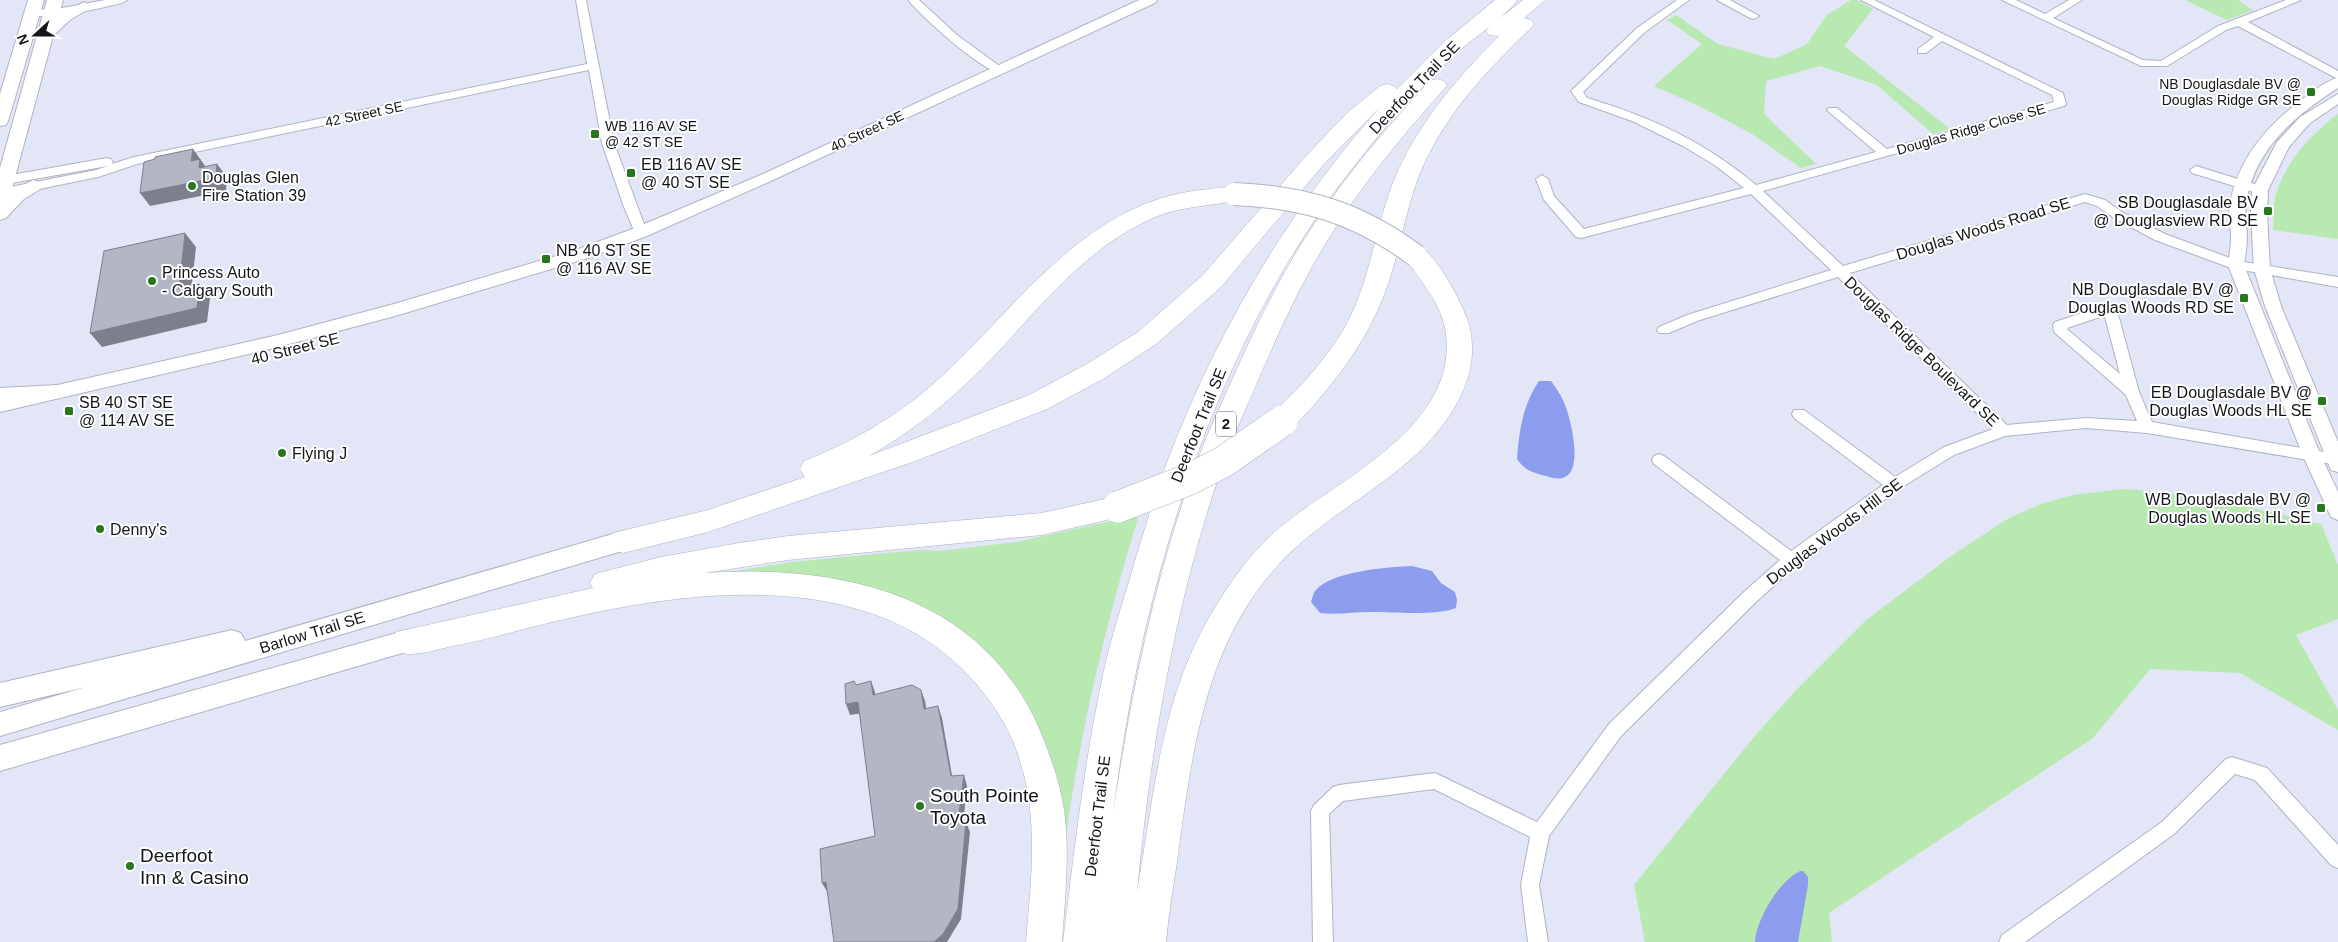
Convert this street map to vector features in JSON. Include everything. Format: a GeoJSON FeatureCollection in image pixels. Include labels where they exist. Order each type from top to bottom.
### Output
{"type":"FeatureCollection","features":[{"type":"Feature","properties":{"kind":"highway","name":"Deerfoot Trail SE"},"geometry":{"type":"LineString","coordinates":[[1115,942],[1133,785],[1147,700],[1162,632],[1189,532],[1216,446],[1263,338],[1333,213],[1386,143],[1454,68],[1535,0]]}},
{"type":"Feature","properties":{"kind":"highway"},"geometry":{"type":"LineString","coordinates":[[407,641],[441,628],[542,599],[661,569],[788,548],[1042,524],[1118,508],[1190,479],[1222,462],[1282,421],[1325,376],[1354,336],[1374,292],[1392,223],[1409,170],[1440,115],[1483,62],[1536,14],[1546,0]]}},
{"type":"Feature","properties":{"kind":"highway","name":"Deerfoot Trail SE"},"geometry":{"type":"LineString","coordinates":[[1081,942],[1100,782],[1116,686],[1178,468],[1211,387],[1274,264],[1306,213],[1339,168],[1392,104],[1426,70],[1505,1]]}},
{"type":"Feature","properties":{"kind":"highway"},"geometry":{"type":"LineString","coordinates":[[623,541],[708,521],[892,459],[1038,402],[1094,372],[1148,338],[1212,281],[1315,160],[1355,118],[1446,38],[1505,1]]}},
{"type":"Feature","properties":{"kind":"highway"},"geometry":{"type":"LineString","coordinates":[[623,541],[836,461],[880,437],[911,416],[953,381],[1072,258],[1093,241],[1144,212],[1197,197],[1234,194],[1280,196],[1330,208],[1382,232],[1416,256],[1437,281],[1456,319],[1460,348],[1459,364],[1451,389],[1441,410],[1418,437],[1285,540],[1258,571],[1218,630],[1196,681],[1184,722],[1170,798],[1148,942]]}},
{"type":"Feature","properties":{"kind":"highway"},"geometry":{"type":"LineString","coordinates":[[407,641],[445,637],[599,599],[739,585],[783,584],[813,586],[849,593],[921,618],[961,645],[978,661],[1010,702],[1031,748],[1040,772],[1050,833],[1044,942]]}},
{"type":"Feature","properties":{"kind":"main road"},"geometry":{"type":"LineString","coordinates":[[45,35],[64,17],[83,4]]}},
{"type":"Feature","properties":{"kind":"main road"},"geometry":{"type":"LineString","coordinates":[[0,121],[34,6]]}},
{"type":"Feature","properties":{"kind":"main road"},"geometry":{"type":"LineString","coordinates":[[1,189],[53,6]]}},
{"type":"Feature","properties":{"kind":"main road"},"geometry":{"type":"LineString","coordinates":[[0,214],[18,195],[33,186]]}},
{"type":"Feature","properties":{"kind":"main road"},"geometry":{"type":"LineString","coordinates":[[0,396],[57,392]]}},
{"type":"Feature","properties":{"kind":"main road","name":"Barlow Trail SE"},"geometry":{"type":"LineString","coordinates":[[0,724],[623,541]]}},
{"type":"Feature","properties":{"kind":"main road"},"geometry":{"type":"LineString","coordinates":[[0,695],[317,620],[344,622]]}},
{"type":"Feature","properties":{"kind":"main road"},"geometry":{"type":"LineString","coordinates":[[0,758],[407,641]]}},
{"type":"Feature","properties":{"kind":"street"},"geometry":{"type":"LineString","coordinates":[[34,6],[122,0]]}},
{"type":"Feature","properties":{"kind":"street"},"geometry":{"type":"LineString","coordinates":[[581,0],[608,143],[630,207],[641,232]]}},
{"type":"Feature","properties":{"kind":"street"},"geometry":{"type":"LineString","coordinates":[[913,0],[964,48],[998,70]]}},
{"type":"Feature","properties":{"kind":"street","name":"40 Street SE"},"geometry":{"type":"LineString","coordinates":[[0,405],[278,341],[395,310],[582,254],[641,232],[768,176],[1150,0]]}},
{"type":"Feature","properties":{"kind":"street"},"geometry":{"type":"LineString","coordinates":[[1684,0],[1641,30],[1576,91],[1583,100],[1615,109],[1666,130],[1721,164],[1753,190],[1841,271]]}},
{"type":"Feature","properties":{"kind":"street"},"geometry":{"type":"LineString","coordinates":[[1722,0],[1754,16]]}},
{"type":"Feature","properties":{"kind":"street","name":"Douglas Ridge Close SE"},"geometry":{"type":"LineString","coordinates":[[1542,179],[1548,197],[1581,234],[1753,190],[2060,104],[2057,93],[1995,61],[1866,0]]}},
{"type":"Feature","properties":{"kind":"street"},"geometry":{"type":"LineString","coordinates":[[2007,0],[2047,17],[2141,63],[2163,64],[2222,28],[2296,0]]}},
{"type":"Feature","properties":{"kind":"street"},"geometry":{"type":"LineString","coordinates":[[2047,17],[2077,0]]}},
{"type":"Feature","properties":{"kind":"street"},"geometry":{"type":"LineString","coordinates":[[2246,20],[2338,66]]}},
{"type":"Feature","properties":{"kind":"street"},"geometry":{"type":"LineString","coordinates":[[2246,20],[2338,76]]}},
{"type":"Feature","properties":{"kind":"street"},"geometry":{"type":"LineString","coordinates":[[1922,51],[1941,37]]}},
{"type":"Feature","properties":{"kind":"street","name":"42 Street SE"},"geometry":{"type":"LineString","coordinates":[[1,189],[33,186],[98,173],[134,161],[594,66]]}},
{"type":"Feature","properties":{"kind":"street"},"geometry":{"type":"LineString","coordinates":[[2338,82],[2292,113],[2255,155],[2241,184],[2238,205],[2239,240],[2236,264],[2312,456],[2338,512]]}},
{"type":"Feature","properties":{"kind":"street"},"geometry":{"type":"LineString","coordinates":[[2337,462],[2273,306],[2262,269],[2258,214],[2260,190],[2282,144],[2305,120],[2338,98]]}},
{"type":"Feature","properties":{"kind":"street"},"geometry":{"type":"LineString","coordinates":[[1833,110],[1885,153]]}},
{"type":"Feature","properties":{"kind":"street","name":"42 Street SE"},"geometry":{"type":"LineString","coordinates":[[1,189],[100,162],[134,161]]}},
{"type":"Feature","properties":{"kind":"street"},"geometry":{"type":"LineString","coordinates":[[2196,170],[2260,190]]}},
{"type":"Feature","properties":{"kind":"street","name":"Douglas Woods Road SE"},"geometry":{"type":"LineString","coordinates":[[1664,330],[1692,318],[1841,271],[2085,198],[2101,203],[2118,215],[2160,237],[2236,264],[2338,282]]}},
{"type":"Feature","properties":{"kind":"street","name":"40 Street SE"},"geometry":{"type":"LineString","coordinates":[[0,419],[321,343],[539,276],[582,254]]}},
{"type":"Feature","properties":{"kind":"street","name":"Douglas Ridge Boulevard SE"},"geometry":{"type":"LineString","coordinates":[[1841,271],[2004,432]]}},
{"type":"Feature","properties":{"kind":"street"},"geometry":{"type":"LineString","coordinates":[[2132,392],[2061,332],[2060,325],[2102,311],[2111,314],[2132,392],[2147,427]]}},
{"type":"Feature","properties":{"kind":"street"},"geometry":{"type":"LineString","coordinates":[[1799,414],[1894,485]]}},
{"type":"Feature","properties":{"kind":"street","name":"Douglas Woods Hill SE"},"geometry":{"type":"LineString","coordinates":[[1538,942],[1530,885],[1540,833],[1615,730],[1744,603],[1791,560],[1894,485],[1949,451],[2004,432],[2086,423],[2147,427],[2337,462]]}},
{"type":"Feature","properties":{"kind":"street"},"geometry":{"type":"LineString","coordinates":[[1659,460],[1791,560]]}},
{"type":"Feature","properties":{"kind":"street"},"geometry":{"type":"LineString","coordinates":[[2009,942],[2168,828],[2232,765],[2261,774],[2338,859]]}},
{"type":"Feature","properties":{"kind":"street"},"geometry":{"type":"LineString","coordinates":[[1323,942],[1320,811],[1339,793],[1435,782],[1540,833]]}},
{"type":"Feature","properties":{"kind":"green space"},"geometry":{"type":"Polygon","coordinates":[[[1851,0],[1857,0],[1873,9],[1844,46],[1950,129],[1933,134],[1877,85],[1820,66],[1766,81],[1764,114],[1816,164],[1801,168],[1752,134],[1701,107],[1654,86],[1702,44],[1667,20],[1676,15],[1718,44],[1774,59],[1807,44],[1827,15],[1851,0]]]}},
{"type":"Feature","properties":{"kind":"green space"},"geometry":{"type":"Polygon","coordinates":[[[2185,0],[2238,0],[2253,10],[2227,20],[2185,0]]]}},
{"type":"Feature","properties":{"kind":"green space"},"geometry":{"type":"Polygon","coordinates":[[[2338,114],[2338,239],[2273,230],[2275,198],[2286,170],[2309,140],[2338,114]]]}},
{"type":"Feature","properties":{"kind":"green space"},"geometry":{"type":"Polygon","coordinates":[[[2123,489],[2198,498],[2321,524],[2338,565],[2338,619],[2296,635],[2338,710],[2338,730],[2240,673],[2150,669],[2093,738],[1829,913],[1832,942],[1645,942],[1634,885],[1754,737],[1798,688],[1865,621],[1954,554],[2009,518],[2041,504],[2073,495],[2123,489]]]}},
{"type":"Feature","properties":{"kind":"green space"},"geometry":{"type":"Polygon","coordinates":[[[1134,516],[1138,518],[1115,597],[1087,715],[1066,836],[1055,795],[945,626],[704,576],[792,562],[918,550],[940,551],[1016,542],[1134,516]]]}},
{"type":"Feature","properties":{"kind":"water"},"geometry":{"type":"Polygon","coordinates":[[[1539,381],[1551,381],[1562,397],[1572,429],[1575,453],[1574,463],[1571,472],[1563,478],[1558,479],[1533,472],[1523,466],[1517,459],[1523,418],[1529,399],[1539,381]]]}},
{"type":"Feature","properties":{"kind":"water"},"geometry":{"type":"Polygon","coordinates":[[[1412,566],[1432,571],[1441,583],[1455,592],[1456,608],[1426,613],[1371,612],[1326,614],[1320,613],[1311,602],[1315,591],[1323,584],[1334,579],[1361,571],[1412,566]]]}},
{"type":"Feature","properties":{"kind":"water"},"geometry":{"type":"Polygon","coordinates":[[[1800,871],[1803,871],[1808,877],[1808,885],[1798,942],[1755,942],[1756,933],[1770,902],[1785,883],[1800,871]]]}},
{"type":"Feature","properties":{"kind":"building"},"geometry":{"type":"Polygon","coordinates":[[[193,149],[191,161],[200,159],[199,168],[217,164],[216,178],[140,193],[144,162],[155,159],[155,157],[193,149]]]}},
{"type":"Feature","properties":{"kind":"building","name":"Princess Auto - Calgary South"},"geometry":{"type":"Polygon","coordinates":[[[185,233],[179,289],[199,284],[197,308],[90,333],[104,251],[185,233]]]}},
{"type":"Feature","properties":{"kind":"building","name":"South Pointe Toyota"},"geometry":{"type":"Polygon","coordinates":[[[854,681],[856,685],[871,681],[873,695],[912,685],[921,690],[924,709],[938,706],[951,776],[964,775],[959,814],[966,822],[958,909],[943,934],[934,942],[834,942],[826,882],[822,883],[820,849],[875,836],[858,702],[846,704],[845,684],[854,681]]]}},
{"type":"Feature","properties":{"kind":"place","name":"NB Douglasdale BV @ Douglas Ridge GR SE"},"geometry":{"type":"Point","coordinates":[2311,92]}},
{"type":"Feature","properties":{"kind":"place","name":"WB 116 AV SE @ 42 ST SE"},"geometry":{"type":"Point","coordinates":[595,134]}},
{"type":"Feature","properties":{"kind":"place","name":"EB 116 AV SE @ 40 ST SE"},"geometry":{"type":"Point","coordinates":[631,173]}},
{"type":"Feature","properties":{"kind":"place","name":"Douglas Glen Fire Station 39"},"geometry":{"type":"Point","coordinates":[192,186]}},
{"type":"Feature","properties":{"kind":"place","name":"SB Douglasdale BV @ Douglasview RD SE"},"geometry":{"type":"Point","coordinates":[2268,211]}},
{"type":"Feature","properties":{"kind":"place","name":"NB 40 ST SE @ 116 AV SE"},"geometry":{"type":"Point","coordinates":[546,259]}},
{"type":"Feature","properties":{"kind":"place","name":"Princess Auto - Calgary South"},"geometry":{"type":"Point","coordinates":[152,281]}},
{"type":"Feature","properties":{"kind":"place","name":"NB Douglasdale BV @ Douglas Woods RD SE"},"geometry":{"type":"Point","coordinates":[2244,298]}},
{"type":"Feature","properties":{"kind":"place","name":"EB Douglasdale BV @ Douglas Woods HL SE"},"geometry":{"type":"Point","coordinates":[2322,401]}},
{"type":"Feature","properties":{"kind":"place","name":"SB 40 ST SE @ 114 AV SE"},"geometry":{"type":"Point","coordinates":[69,411]}},
{"type":"Feature","properties":{"kind":"place","name":"Flying J"},"geometry":{"type":"Point","coordinates":[282,453]}},
{"type":"Feature","properties":{"kind":"place","name":"WB Douglasdale BV @ Douglas Woods HL SE"},"geometry":{"type":"Point","coordinates":[2321,508]}},
{"type":"Feature","properties":{"kind":"place","name":"Denny's"},"geometry":{"type":"Point","coordinates":[100,529]}},
{"type":"Feature","properties":{"kind":"place","name":"South Pointe Toyota"},"geometry":{"type":"Point","coordinates":[920,806]}},
{"type":"Feature","properties":{"kind":"place","name":"Deerfoot Inn & Casino"},"geometry":{"type":"Point","coordinates":[130,866]}}]}
